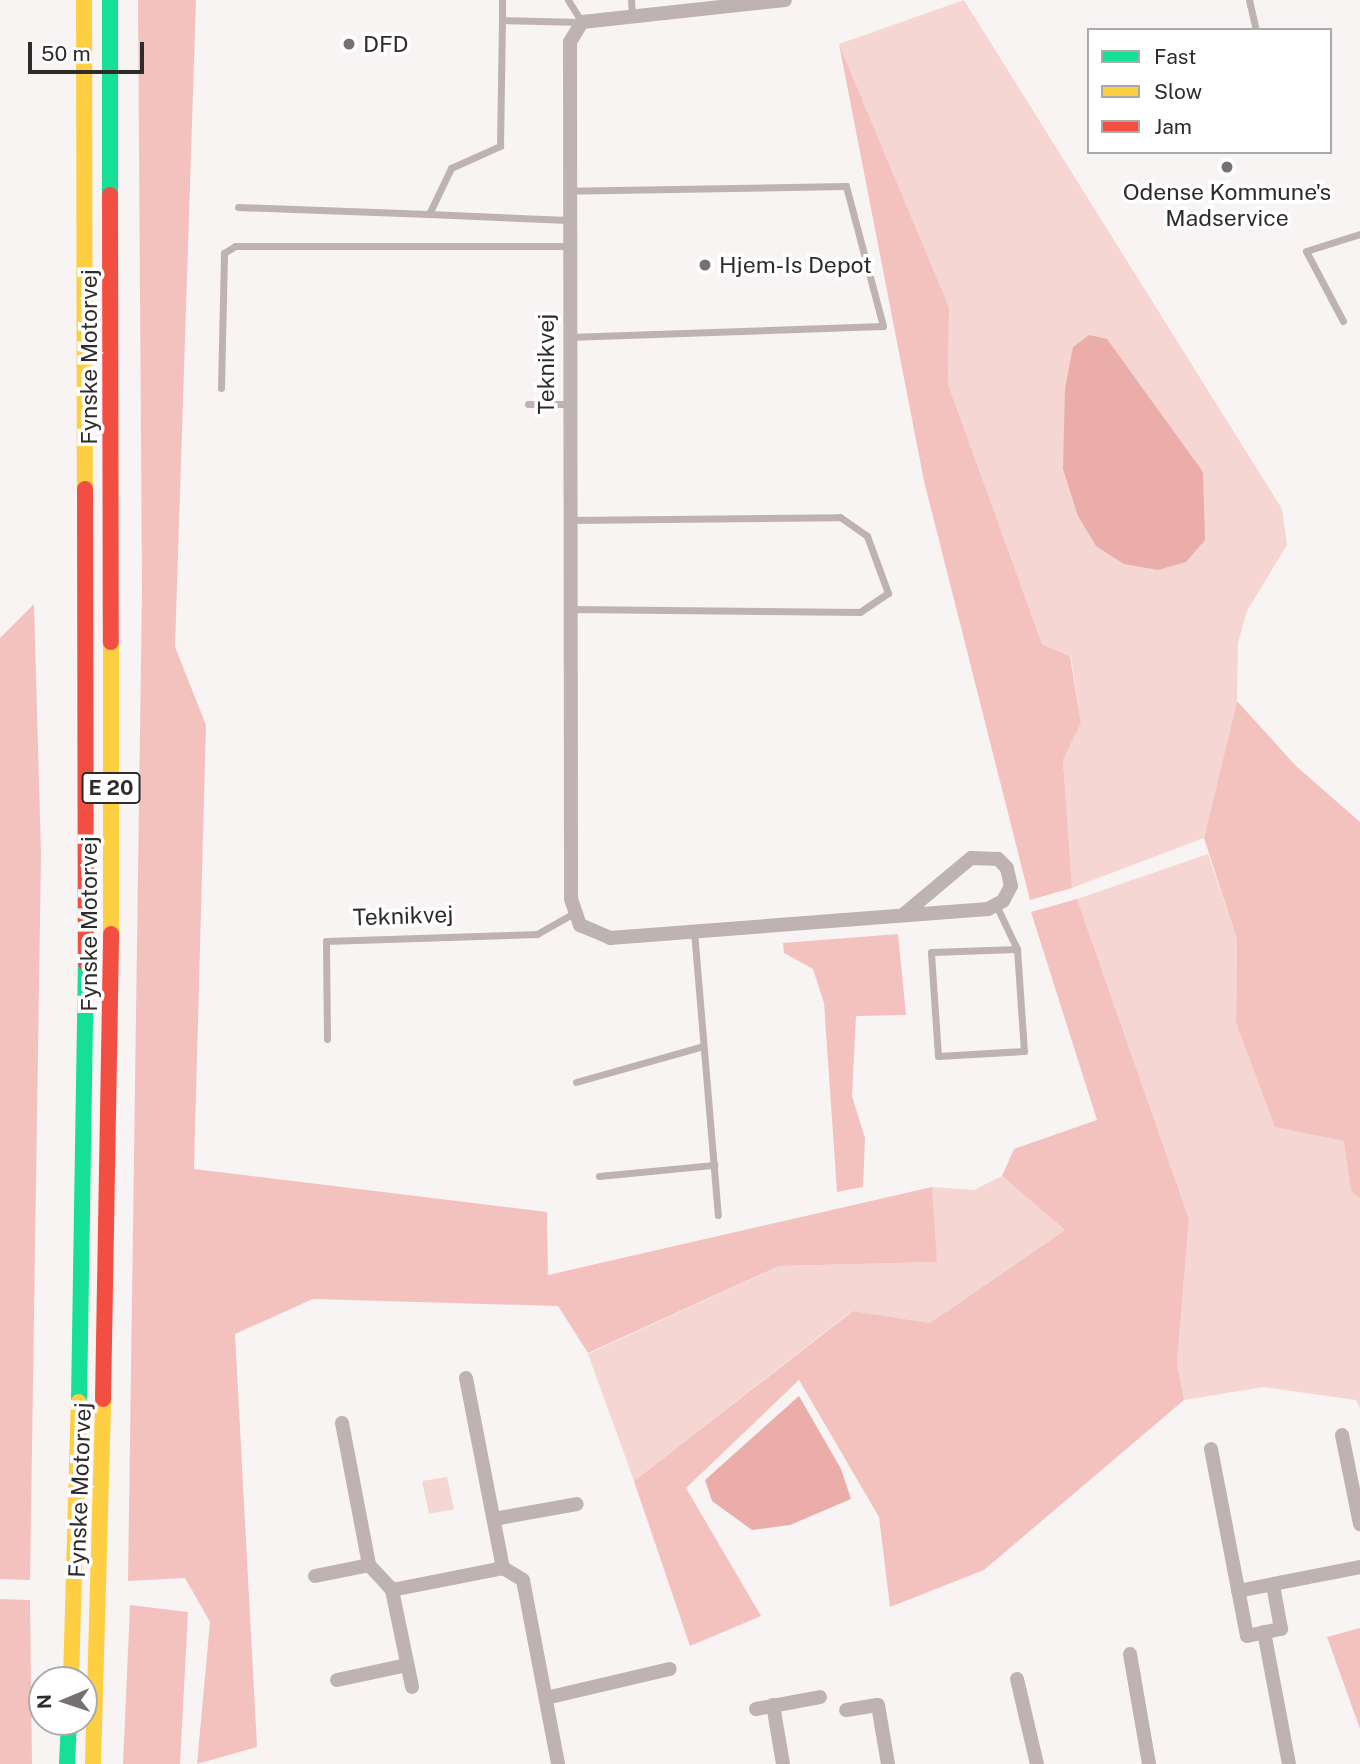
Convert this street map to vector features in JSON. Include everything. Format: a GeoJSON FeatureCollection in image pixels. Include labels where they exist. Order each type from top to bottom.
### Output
{"type":"FeatureCollection","features":[{"type":"Feature","properties":{"kind":"highway","name":"Fynske Motorvej"},"geometry":{"type":"LineString","coordinates":[[71,1666],[86,1136],[84,0]]}},
{"type":"Feature","properties":{"kind":"highway","name":"Fynske Motorvej"},"geometry":{"type":"LineString","coordinates":[[93,1764],[111,1136],[110,0]]}},
{"type":"Feature","properties":{"kind":"highway"},"geometry":{"type":"LineString","coordinates":[[67,1764],[68,1736]]}},
{"type":"Feature","properties":{"kind":"street"},"geometry":{"type":"LineString","coordinates":[[582,22],[631,6],[785,0]]}},
{"type":"Feature","properties":{"kind":"street","name":"Teknikvej"},"geometry":{"type":"LineString","coordinates":[[574,913],[568,520],[568,191],[570,43],[582,22]]}},
{"type":"Feature","properties":{"kind":"street"},"geometry":{"type":"LineString","coordinates":[[574,913],[580,925],[610,938],[904,914],[996,905],[1011,886],[1007,868],[985,856],[971,858],[904,914]]}},
{"type":"Feature","properties":{"kind":"street"},"geometry":{"type":"LineString","coordinates":[[466,1378],[503,1569]]}},
{"type":"Feature","properties":{"kind":"street"},"geometry":{"type":"LineString","coordinates":[[342,1423],[369,1565],[392,1590],[412,1687]]}},
{"type":"Feature","properties":{"kind":"street"},"geometry":{"type":"LineString","coordinates":[[1342,1435],[1360,1524]]}},
{"type":"Feature","properties":{"kind":"street"},"geometry":{"type":"LineString","coordinates":[[1211,1449],[1247,1636],[1281,1629],[1273,1585]]}},
{"type":"Feature","properties":{"kind":"street"},"geometry":{"type":"LineString","coordinates":[[494,1519],[577,1504]]}},
{"type":"Feature","properties":{"kind":"street"},"geometry":{"type":"LineString","coordinates":[[315,1576],[369,1565]]}},
{"type":"Feature","properties":{"kind":"street"},"geometry":{"type":"LineString","coordinates":[[1238,1591],[1360,1567]]}},
{"type":"Feature","properties":{"kind":"street"},"geometry":{"type":"LineString","coordinates":[[392,1590],[503,1569],[523,1580],[558,1764]]}},
{"type":"Feature","properties":{"kind":"street"},"geometry":{"type":"LineString","coordinates":[[1264,1632],[1289,1764]]}},
{"type":"Feature","properties":{"kind":"street"},"geometry":{"type":"LineString","coordinates":[[1130,1654],[1149,1764]]}},
{"type":"Feature","properties":{"kind":"street"},"geometry":{"type":"LineString","coordinates":[[337,1680],[408,1665]]}},
{"type":"Feature","properties":{"kind":"street"},"geometry":{"type":"LineString","coordinates":[[546,1698],[670,1669]]}},
{"type":"Feature","properties":{"kind":"street"},"geometry":{"type":"LineString","coordinates":[[1017,1679],[1037,1764]]}},
{"type":"Feature","properties":{"kind":"street"},"geometry":{"type":"LineString","coordinates":[[756,1709],[820,1697]]}},
{"type":"Feature","properties":{"kind":"street"},"geometry":{"type":"LineString","coordinates":[[846,1710],[878,1705],[888,1764]]}},
{"type":"Feature","properties":{"kind":"street"},"geometry":{"type":"LineString","coordinates":[[773,1706],[783,1764]]}},
{"type":"Feature","properties":{"kind":"lane"},"geometry":{"type":"LineString","coordinates":[[429,214],[451,168],[500,146],[502,0]]}},
{"type":"Feature","properties":{"kind":"lane"},"geometry":{"type":"LineString","coordinates":[[568,0],[582,22]]}},
{"type":"Feature","properties":{"kind":"lane"},"geometry":{"type":"LineString","coordinates":[[1250,0],[1256,28]]}},
{"type":"Feature","properties":{"kind":"lane"},"geometry":{"type":"LineString","coordinates":[[502,20],[582,22]]}},
{"type":"Feature","properties":{"kind":"lane"},"geometry":{"type":"LineString","coordinates":[[568,191],[846,186],[883,326],[568,337]]}},
{"type":"Feature","properties":{"kind":"lane"},"geometry":{"type":"LineString","coordinates":[[238,207],[568,220]]}},
{"type":"Feature","properties":{"kind":"lane"},"geometry":{"type":"LineString","coordinates":[[1343,321],[1306,251],[1360,234]]}},
{"type":"Feature","properties":{"kind":"lane"},"geometry":{"type":"LineString","coordinates":[[220,388],[224,253],[235,246],[568,246]]}},
{"type":"Feature","properties":{"kind":"lane"},"geometry":{"type":"LineString","coordinates":[[528,404],[568,404]]}},
{"type":"Feature","properties":{"kind":"lane"},"geometry":{"type":"LineString","coordinates":[[568,520],[840,517],[867,536],[888,593],[860,612],[570,609]]}},
{"type":"Feature","properties":{"kind":"lane"},"geometry":{"type":"LineString","coordinates":[[996,905],[1017,949],[1024,1051],[938,1056],[931,952],[1017,949]]}},
{"type":"Feature","properties":{"kind":"lane","name":"Teknikvej"},"geometry":{"type":"LineString","coordinates":[[327,1039],[326,941],[537,934],[574,913]]}},
{"type":"Feature","properties":{"kind":"lane"},"geometry":{"type":"LineString","coordinates":[[694,931],[718,1214]]}},
{"type":"Feature","properties":{"kind":"lane"},"geometry":{"type":"LineString","coordinates":[[576,1082],[703,1046]]}},
{"type":"Feature","properties":{"kind":"lane"},"geometry":{"type":"LineString","coordinates":[[599,1176],[714,1165]]}},
{"type":"Feature","properties":{"kind":"shaded area"},"geometry":{"type":"Polygon","coordinates":[[[138,0],[196,0],[175,647],[206,725],[194,1169],[547,1212],[548,1275],[932,1187],[937,1262],[779,1266],[588,1353],[558,1306],[313,1299],[235,1334],[257,1747],[197,1764],[210,1622],[185,1578],[128,1581],[142,590],[138,0]]]}},
{"type":"Feature","properties":{"kind":"shaded area"},"geometry":{"type":"Polygon","coordinates":[[[964,0],[1282,509],[1287,545],[1247,611],[1238,643],[1237,701],[1204,838],[1072,888],[1063,760],[1081,723],[1071,656],[1042,644],[948,384],[949,307],[839,44],[964,0]]]}},
{"type":"Feature","properties":{"kind":"shaded area"},"geometry":{"type":"Polygon","coordinates":[[[839,44],[949,307],[948,384],[1042,644],[1070,656],[1081,723],[1063,760],[1072,888],[1030,900],[924,481],[839,44]]]}},
{"type":"Feature","properties":{"kind":"shaded area"},"geometry":{"type":"Polygon","coordinates":[[[1089,335],[1107,339],[1203,472],[1205,540],[1186,562],[1158,570],[1124,564],[1096,546],[1078,516],[1063,469],[1065,388],[1073,347],[1089,335]]]}},
{"type":"Feature","properties":{"kind":"shaded area"},"geometry":{"type":"Polygon","coordinates":[[[34,604],[41,853],[30,1580],[0,1579],[0,638],[34,604]]]}},
{"type":"Feature","properties":{"kind":"shaded area"},"geometry":{"type":"Polygon","coordinates":[[[1237,701],[1296,766],[1360,822],[1360,1199],[1351,1191],[1344,1141],[1275,1127],[1236,1022],[1237,940],[1204,838],[1237,701]]]}},
{"type":"Feature","properties":{"kind":"shaded area"},"geometry":{"type":"Polygon","coordinates":[[[1208,854],[1237,940],[1236,1022],[1345,1141],[1351,1191],[1360,1199],[1360,1408],[1356,1400],[1263,1387],[1184,1400],[1177,1363],[1189,1219],[1077,899],[1208,854]]]}},
{"type":"Feature","properties":{"kind":"shaded area"},"geometry":{"type":"Polygon","coordinates":[[[1077,899],[1189,1219],[1177,1363],[1184,1400],[984,1570],[890,1607],[879,1517],[799,1380],[686,1488],[761,1616],[690,1646],[634,1481],[853,1311],[930,1323],[1065,1230],[1002,1176],[1014,1149],[1097,1120],[1031,912],[1077,899]]]}},
{"type":"Feature","properties":{"kind":"shaded area"},"geometry":{"type":"Polygon","coordinates":[[[898,934],[906,1015],[856,1016],[852,1096],[865,1138],[863,1187],[837,1192],[824,1003],[813,969],[784,953],[783,943],[898,934]]]}},
{"type":"Feature","properties":{"kind":"shaded area"},"geometry":{"type":"Polygon","coordinates":[[[1002,1176],[1065,1230],[930,1323],[852,1311],[634,1481],[588,1354],[779,1266],[936,1262],[932,1187],[974,1190],[1002,1176]]]}},
{"type":"Feature","properties":{"kind":"shaded area"},"geometry":{"type":"Polygon","coordinates":[[[799,1396],[841,1469],[851,1499],[790,1525],[752,1530],[712,1501],[705,1480],[799,1396]]]}},
{"type":"Feature","properties":{"kind":"shaded area"},"geometry":{"type":"Polygon","coordinates":[[[447,1477],[454,1509],[429,1514],[422,1481],[447,1477]]]}},
{"type":"Feature","properties":{"kind":"shaded area"},"geometry":{"type":"Polygon","coordinates":[[[0,1599],[30,1600],[28,1736],[32,1736],[32,1764],[0,1764],[0,1599]]]}},
{"type":"Feature","properties":{"kind":"shaded area"},"geometry":{"type":"Polygon","coordinates":[[[130,1605],[188,1612],[180,1764],[123,1764],[130,1605]]]}},
{"type":"Feature","properties":{"kind":"shaded area"},"geometry":{"type":"Polygon","coordinates":[[[1360,1628],[1360,1729],[1327,1637],[1360,1628]]]}},
{"type":"Feature","properties":{"kind":"traffic: fast"},"geometry":{"type":"LineString","coordinates":[[110,0],[110,195]]}},
{"type":"Feature","properties":{"kind":"traffic: fast"},"geometry":{"type":"LineString","coordinates":[[79,1402],[86,963]]}},
{"type":"Feature","properties":{"kind":"traffic: fast"},"geometry":{"type":"LineString","coordinates":[[67,1764],[68,1736]]}},
{"type":"Feature","properties":{"kind":"traffic: slow"},"geometry":{"type":"LineString","coordinates":[[84,0],[85,489]]}},
{"type":"Feature","properties":{"kind":"traffic: slow"},"geometry":{"type":"LineString","coordinates":[[111,642],[111,934]]}},
{"type":"Feature","properties":{"kind":"traffic: slow"},"geometry":{"type":"LineString","coordinates":[[93,1764],[103,1399]]}},
{"type":"Feature","properties":{"kind":"traffic: slow"},"geometry":{"type":"LineString","coordinates":[[71,1666],[79,1402]]}},
{"type":"Feature","properties":{"kind":"traffic: jam"},"geometry":{"type":"LineString","coordinates":[[110,195],[111,642]]}},
{"type":"Feature","properties":{"kind":"traffic: jam"},"geometry":{"type":"LineString","coordinates":[[85,489],[86,963]]}},
{"type":"Feature","properties":{"kind":"traffic: jam"},"geometry":{"type":"LineString","coordinates":[[103,1399],[111,934]]}},
{"type":"Feature","properties":{"kind":"place","name":"DFD"},"geometry":{"type":"Point","coordinates":[349,44]}},
{"type":"Feature","properties":{"kind":"place","name":"Odense Kommune's Madservice"},"geometry":{"type":"Point","coordinates":[1227,167]}},
{"type":"Feature","properties":{"kind":"place","name":"Hjem-Is Depot"},"geometry":{"type":"Point","coordinates":[705,265]}}]}
